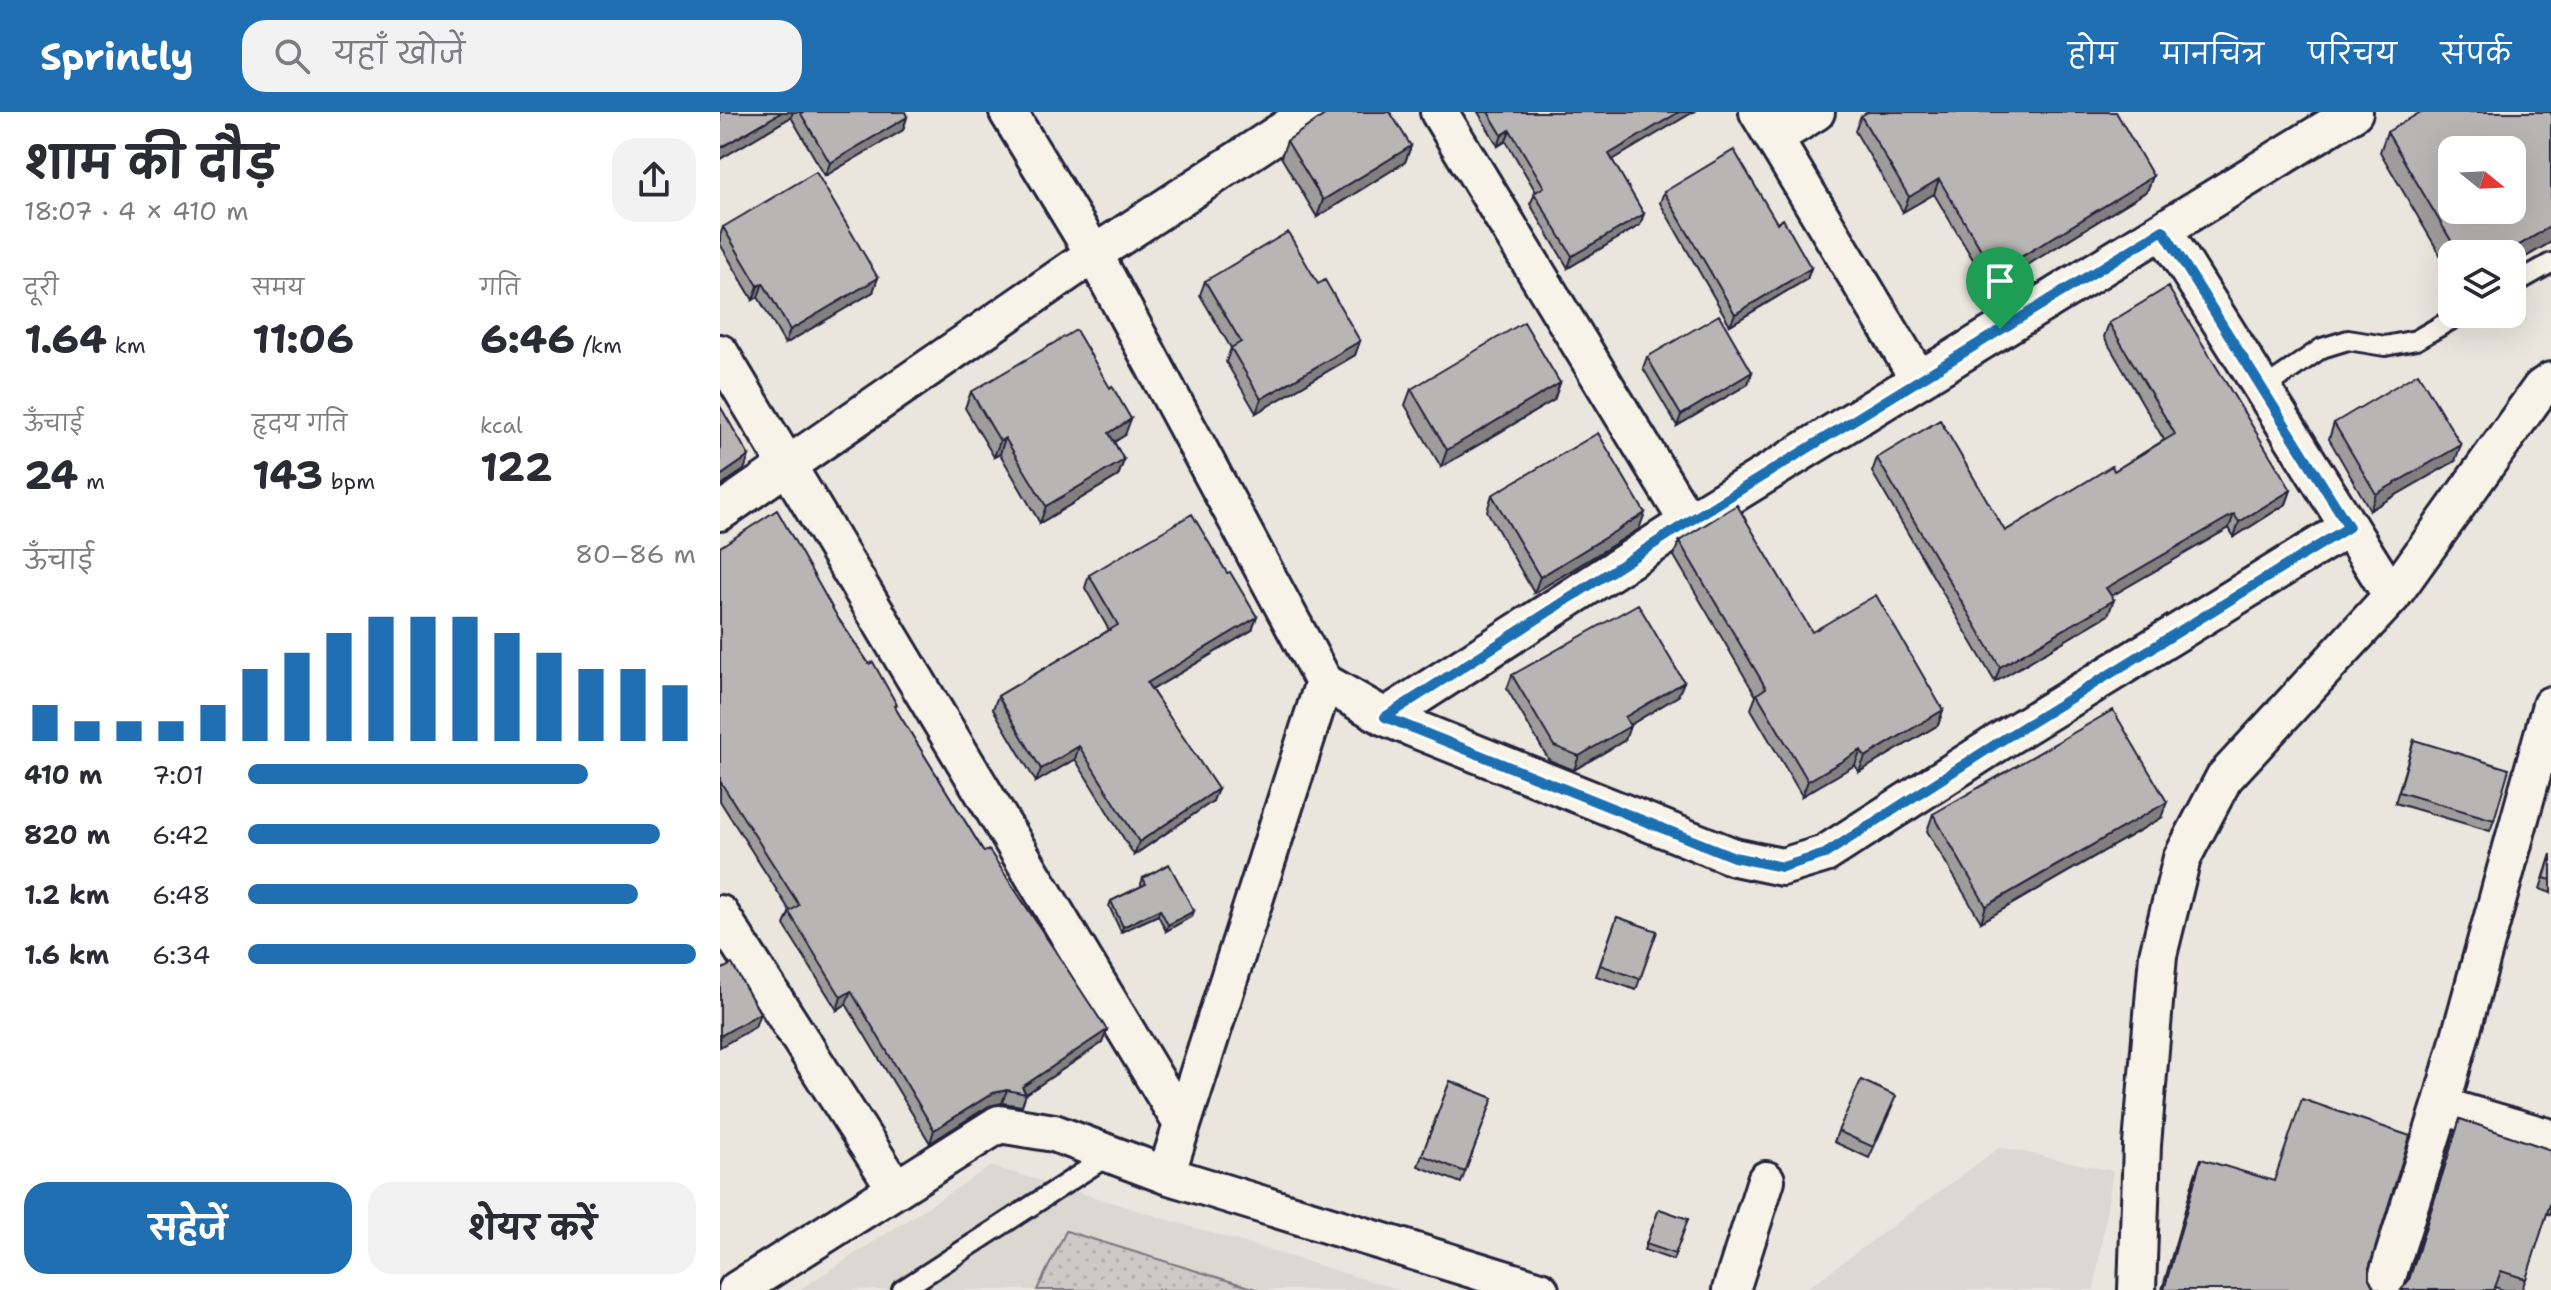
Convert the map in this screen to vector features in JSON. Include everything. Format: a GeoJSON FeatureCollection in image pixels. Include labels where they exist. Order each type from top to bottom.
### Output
{"type":"FeatureCollection","features":[{"type":"Feature","properties":{"kind":"street"},"geometry":{"type":"LineString","coordinates":[[720,512],[790,467],[1094,254],[1311,112]]}},
{"type":"Feature","properties":{"kind":"street"},"geometry":{"type":"LineString","coordinates":[[1439,112],[1688,522]]}},
{"type":"Feature","properties":{"kind":"street"},"geometry":{"type":"LineString","coordinates":[[1816,112],[1766,125],[1918,378]]}},
{"type":"Feature","properties":{"kind":"street"},"geometry":{"type":"LineString","coordinates":[[1385,717],[1918,378],[2354,112]]}},
{"type":"Feature","properties":{"kind":"street"},"geometry":{"type":"LineString","coordinates":[[1015,114],[1094,254],[1324,682],[1385,717],[1734,857],[1782,867],[1825,854],[1999,742],[2349,527]]}},
{"type":"Feature","properties":{"kind":"street"},"geometry":{"type":"LineString","coordinates":[[2163,230],[2392,596]]}},
{"type":"Feature","properties":{"kind":"street"},"geometry":{"type":"LineString","coordinates":[[720,353],[1182,1124]]}},
{"type":"Feature","properties":{"kind":"street"},"geometry":{"type":"LineString","coordinates":[[2137,1290],[2142,1145],[2158,955],[2182,858],[2224,778],[2392,596],[2541,388],[2551,381]]}},
{"type":"Feature","properties":{"kind":"street"},"geometry":{"type":"LineString","coordinates":[[1166,1175],[1324,682]]}},
{"type":"Feature","properties":{"kind":"street"},"geometry":{"type":"LineString","coordinates":[[2383,1290],[2441,1106],[2551,705]]}},
{"type":"Feature","properties":{"kind":"street"},"geometry":{"type":"LineString","coordinates":[[720,914],[896,1189]]}},
{"type":"Feature","properties":{"kind":"street"},"geometry":{"type":"LineString","coordinates":[[2441,1106],[2551,1138]]}},
{"type":"Feature","properties":{"kind":"street"},"geometry":{"type":"LineString","coordinates":[[737,1290],[999,1124],[1054,1133],[1166,1175],[1540,1290]]}},
{"type":"Feature","properties":{"kind":"street"},"geometry":{"type":"LineString","coordinates":[[1731,1290],[1766,1180]]}},
{"type":"Feature","properties":{"kind":"lane"},"geometry":{"type":"LineString","coordinates":[[2526,277],[2551,263]]}},
{"type":"Feature","properties":{"kind":"lane"},"geometry":{"type":"LineString","coordinates":[[2263,389],[2322,348],[2348,340],[2385,346],[2416,340],[2438,327]]}},
{"type":"Feature","properties":{"kind":"lane"},"geometry":{"type":"LineString","coordinates":[[902,1290],[1111,1154]]}},
{"type":"Feature","properties":{"kind":"shaded area"},"geometry":{"type":"Polygon","coordinates":[[[2000,1147],[2113,1171],[2094,1290],[1805,1290],[2000,1147]]]}},
{"type":"Feature","properties":{"kind":"shaded area"},"geometry":{"type":"Polygon","coordinates":[[[991,1166],[1400,1290],[799,1290],[991,1166]]]}},
{"type":"Feature","properties":{"kind":"shaded area"},"geometry":{"type":"Polygon","coordinates":[[[1066,1231],[1259,1290],[1037,1290],[1066,1231]]]}},
{"type":"Feature","properties":{"kind":"building"},"geometry":{"type":"Polygon","coordinates":[[[720,112],[782,112],[720,148],[720,112]]]}},
{"type":"Feature","properties":{"kind":"building"},"geometry":{"type":"Polygon","coordinates":[[[800,112],[905,112],[907,117],[830,163],[800,112]]]}},
{"type":"Feature","properties":{"kind":"building"},"geometry":{"type":"Polygon","coordinates":[[[1329,112],[1390,112],[1411,146],[1323,200],[1287,141],[1329,112]]]}},
{"type":"Feature","properties":{"kind":"building"},"geometry":{"type":"Polygon","coordinates":[[[1488,112],[1679,112],[1609,154],[1644,214],[1572,256],[1534,193],[1544,187],[1510,130],[1502,135],[1488,112]]]}},
{"type":"Feature","properties":{"kind":"building"},"geometry":{"type":"Polygon","coordinates":[[[1868,112],[2116,112],[2153,176],[1995,273],[1939,179],[1909,197],[1861,116],[1868,112]]]}},
{"type":"Feature","properties":{"kind":"building"},"geometry":{"type":"Polygon","coordinates":[[[2421,112],[2551,112],[2551,226],[2526,241],[2451,240],[2441,224],[2526,224],[2526,136],[2438,136],[2438,218],[2387,132],[2421,112]]]}},
{"type":"Feature","properties":{"kind":"building"},"geometry":{"type":"Polygon","coordinates":[[[1734,150],[1777,223],[1783,219],[1811,268],[1735,314],[1664,192],[1734,150]]]}},
{"type":"Feature","properties":{"kind":"building"},"geometry":{"type":"Polygon","coordinates":[[[816,172],[878,278],[790,330],[763,283],[758,286],[723,227],[816,172]]]}},
{"type":"Feature","properties":{"kind":"building"},"geometry":{"type":"Polygon","coordinates":[[[1288,232],[1318,284],[1325,280],[1360,341],[1261,399],[1231,348],[1241,342],[1205,281],[1288,232]]]}},
{"type":"Feature","properties":{"kind":"building"},"geometry":{"type":"Polygon","coordinates":[[[2168,287],[2291,490],[2239,522],[2234,514],[2106,588],[2114,600],[2000,667],[1877,458],[1940,420],[2005,531],[2112,466],[2114,471],[2175,434],[2109,323],[2168,287]]]}},
{"type":"Feature","properties":{"kind":"building"},"geometry":{"type":"Polygon","coordinates":[[[1719,315],[1752,372],[1681,415],[1647,357],[1719,315]]]}},
{"type":"Feature","properties":{"kind":"building"},"geometry":{"type":"Polygon","coordinates":[[[1524,322],[1560,383],[1447,450],[1411,389],[1524,322]]]}},
{"type":"Feature","properties":{"kind":"building"},"geometry":{"type":"Polygon","coordinates":[[[1076,330],[1131,419],[1109,433],[1124,460],[1046,506],[1005,438],[1000,441],[971,392],[1076,330]]]}},
{"type":"Feature","properties":{"kind":"building"},"geometry":{"type":"Polygon","coordinates":[[[2418,373],[2461,445],[2376,494],[2334,423],[2418,373]]]}},
{"type":"Feature","properties":{"kind":"building"},"geometry":{"type":"Polygon","coordinates":[[[720,406],[749,456],[720,476],[720,406]]]}},
{"type":"Feature","properties":{"kind":"building"},"geometry":{"type":"Polygon","coordinates":[[[1598,433],[1645,513],[1540,577],[1492,495],[1598,433]]]}},
{"type":"Feature","properties":{"kind":"building"},"geometry":{"type":"Polygon","coordinates":[[[1737,505],[1812,632],[1876,595],[1943,710],[1865,757],[1861,750],[1808,781],[1757,694],[1766,688],[1679,541],[1737,505]]]}},
{"type":"Feature","properties":{"kind":"building"},"geometry":{"type":"Polygon","coordinates":[[[777,510],[838,618],[869,664],[873,662],[897,705],[894,706],[984,852],[989,850],[1107,1030],[1022,1087],[1026,1094],[1007,1090],[993,1093],[934,1130],[851,991],[841,997],[789,912],[799,905],[720,781],[720,547],[777,510]]]}},
{"type":"Feature","properties":{"kind":"building"},"geometry":{"type":"Polygon","coordinates":[[[1192,514],[1257,617],[1147,683],[1218,789],[1139,842],[1079,746],[1041,769],[998,696],[1118,625],[1089,575],[1192,514]]]}},
{"type":"Feature","properties":{"kind":"building"},"geometry":{"type":"Polygon","coordinates":[[[1638,604],[1684,682],[1625,717],[1630,726],[1579,756],[1554,746],[1512,675],[1638,604]]]}},
{"type":"Feature","properties":{"kind":"building"},"geometry":{"type":"Polygon","coordinates":[[[2113,710],[2167,802],[1986,906],[1933,814],[2113,710]]]}},
{"type":"Feature","properties":{"kind":"building"},"geometry":{"type":"Polygon","coordinates":[[[2414,740],[2509,769],[2494,820],[2399,792],[2414,740]]]}},
{"type":"Feature","properties":{"kind":"building"},"geometry":{"type":"Polygon","coordinates":[[[2551,855],[2551,880],[2544,878],[2551,855]]]}},
{"type":"Feature","properties":{"kind":"building"},"geometry":{"type":"Polygon","coordinates":[[[1169,864],[1194,911],[1168,925],[1160,909],[1123,927],[1111,901],[1146,884],[1143,878],[1169,864]]]}},
{"type":"Feature","properties":{"kind":"building"},"geometry":{"type":"Polygon","coordinates":[[[1617,917],[1657,931],[1640,979],[1600,965],[1617,917]]]}},
{"type":"Feature","properties":{"kind":"building"},"geometry":{"type":"Polygon","coordinates":[[[732,964],[760,1013],[720,1036],[720,970],[732,964]]]}},
{"type":"Feature","properties":{"kind":"building"},"geometry":{"type":"Polygon","coordinates":[[[1861,1080],[1896,1096],[1873,1147],[1838,1131],[1861,1080]]]}},
{"type":"Feature","properties":{"kind":"building"},"geometry":{"type":"Polygon","coordinates":[[[1450,1081],[1493,1098],[1465,1172],[1422,1155],[1450,1081]]]}},
{"type":"Feature","properties":{"kind":"building"},"geometry":{"type":"Polygon","coordinates":[[[2302,1099],[2410,1136],[2369,1268],[2369,1279],[2374,1288],[2381,1290],[2164,1290],[2201,1159],[2274,1181],[2302,1099]]]}},
{"type":"Feature","properties":{"kind":"building"},"geometry":{"type":"Polygon","coordinates":[[[2460,1119],[2551,1150],[2551,1201],[2526,1279],[2501,1271],[2494,1290],[2401,1290],[2409,1280],[2460,1119]]]}},
{"type":"Feature","properties":{"kind":"building"},"geometry":{"type":"Polygon","coordinates":[[[1659,1209],[1688,1219],[1675,1254],[1646,1244],[1659,1209]]]}},
{"type":"Feature","properties":{"kind":"route"},"geometry":{"type":"LineString","coordinates":[[2163,230],[2349,527],[1999,742],[1825,854],[1782,867],[1734,857],[1385,717],[1688,522],[2000,329],[2163,230]]}}]}
